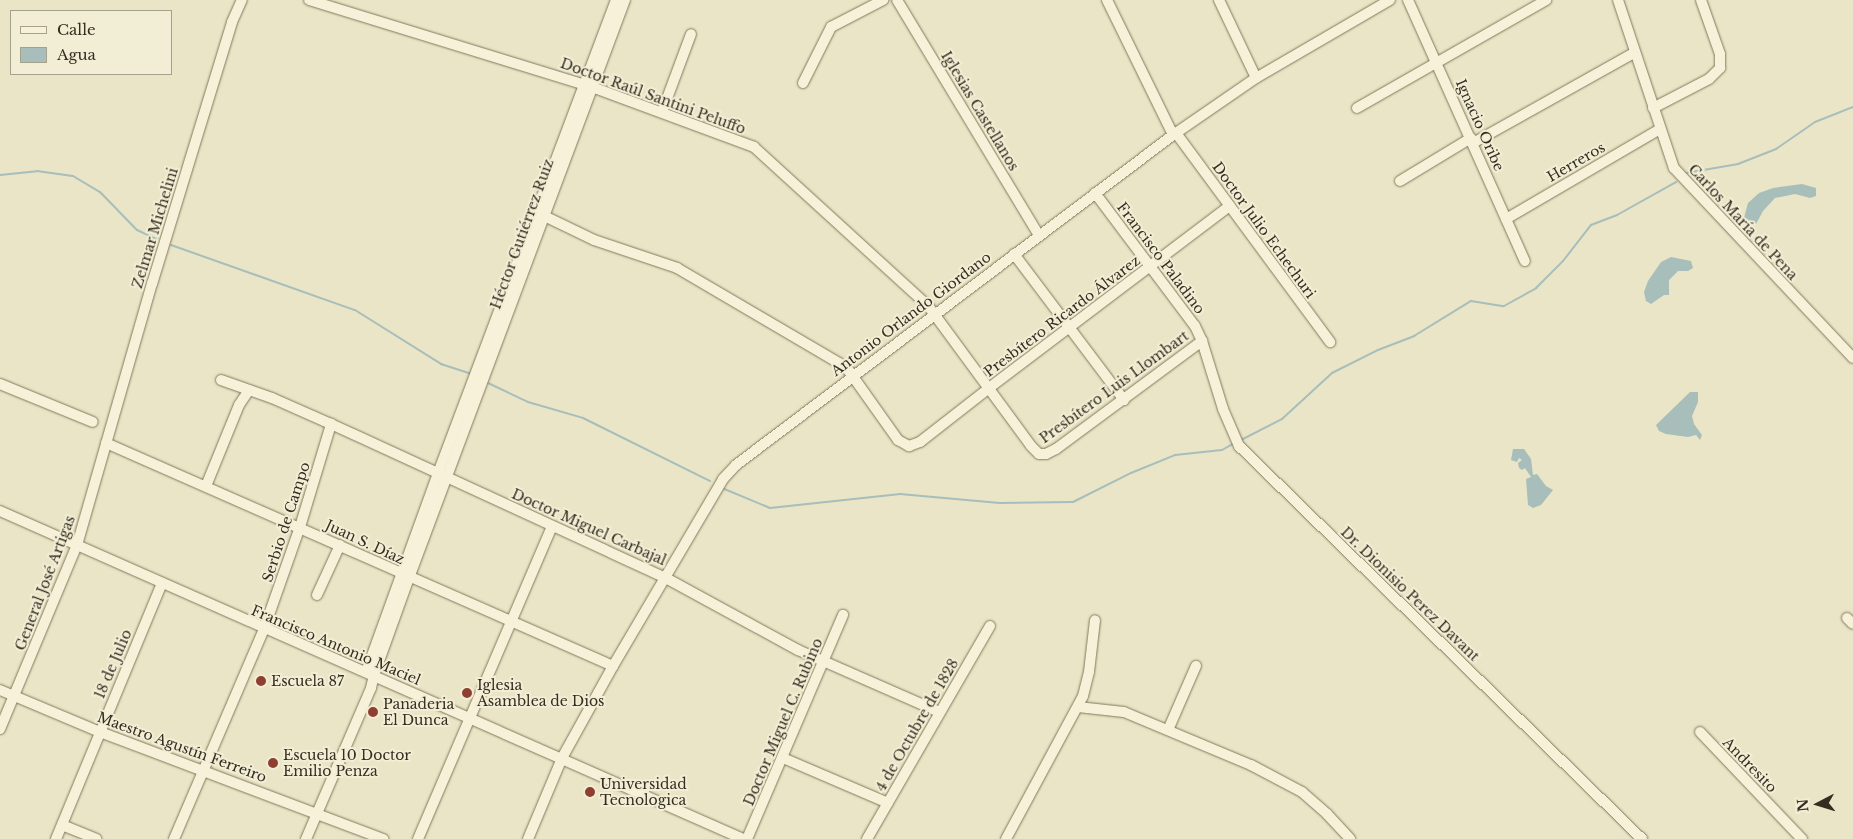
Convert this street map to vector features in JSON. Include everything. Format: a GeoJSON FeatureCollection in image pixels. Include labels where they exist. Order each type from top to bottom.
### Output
{"type":"FeatureCollection","features":[{"type":"Feature","properties":{"kind":"street","name":"Zelmar Michelini"},"geometry":{"type":"LineString","coordinates":[[232,22],[235,0]]}},
{"type":"Feature","properties":{"kind":"street","name":"Zelmar Michelini"},"geometry":{"type":"LineString","coordinates":[[106,443],[232,22],[242,0]]}},
{"type":"Feature","properties":{"kind":"street","name":"Doctor Raúl Santini Peluffo"},"geometry":{"type":"LineString","coordinates":[[309,0],[592,86],[741,141],[761,152],[934,313],[1031,446],[1042,455]]}},
{"type":"Feature","properties":{"kind":"street"},"geometry":{"type":"LineString","coordinates":[[346,11],[349,0]]}},
{"type":"Feature","properties":{"kind":"street","name":"Héctor Gutiérrez Ruiz"},"geometry":{"type":"LineString","coordinates":[[442,475],[540,214],[616,0]]}},
{"type":"Feature","properties":{"kind":"street","name":"Héctor Gutiérrez Ruiz"},"geometry":{"type":"LineString","coordinates":[[540,214],[625,0]]}},
{"type":"Feature","properties":{"kind":"street"},"geometry":{"type":"LineString","coordinates":[[803,82],[831,27],[883,0]]}},
{"type":"Feature","properties":{"kind":"street","name":"Iglesias Castellanos"},"geometry":{"type":"LineString","coordinates":[[897,0],[1039,235]]}},
{"type":"Feature","properties":{"kind":"street","name":"Doctor Julio Echechuri"},"geometry":{"type":"LineString","coordinates":[[1107,0],[1175,134],[1330,342]]}},
{"type":"Feature","properties":{"kind":"street"},"geometry":{"type":"LineString","coordinates":[[1219,0],[1256,78]]}},
{"type":"Feature","properties":{"kind":"street","name":"Antonio Orlando Giordano"},"geometry":{"type":"LineString","coordinates":[[528,839],[562,758],[664,577],[730,471],[852,375],[1175,134],[1256,78],[1390,0]]}},
{"type":"Feature","properties":{"kind":"street","name":"Ignacio Oribe"},"geometry":{"type":"LineString","coordinates":[[1408,0],[1525,261]]}},
{"type":"Feature","properties":{"kind":"street"},"geometry":{"type":"LineString","coordinates":[[1357,108],[1436,61],[1546,0]]}},
{"type":"Feature","properties":{"kind":"street","name":"Carlos María de Pena"},"geometry":{"type":"LineString","coordinates":[[1618,0],[1670,161],[1678,173],[1853,358]]}},
{"type":"Feature","properties":{"kind":"street"},"geometry":{"type":"LineString","coordinates":[[1652,108],[1709,79],[1720,68],[1720,54],[1701,0]]}},
{"type":"Feature","properties":{"kind":"street"},"geometry":{"type":"LineString","coordinates":[[662,112],[691,34]]}},
{"type":"Feature","properties":{"kind":"street"},"geometry":{"type":"LineString","coordinates":[[1400,181],[1634,53]]}},
{"type":"Feature","properties":{"kind":"street","name":"Herreros"},"geometry":{"type":"LineString","coordinates":[[1506,219],[1660,129]]}},
{"type":"Feature","properties":{"kind":"street","name":"Francisco Paladino"},"geometry":{"type":"LineString","coordinates":[[1095,193],[1149,268],[1195,326],[1202,340]]}},
{"type":"Feature","properties":{"kind":"street","name":"Presbítero Ricardo Álvarez"},"geometry":{"type":"LineString","coordinates":[[852,375],[898,440],[909,446],[920,442],[988,388],[1230,206]]}},
{"type":"Feature","properties":{"kind":"street"},"geometry":{"type":"LineString","coordinates":[[540,214],[594,240],[677,268],[839,363],[852,375]]}},
{"type":"Feature","properties":{"kind":"street"},"geometry":{"type":"LineString","coordinates":[[1014,254],[1124,400]]}},
{"type":"Feature","properties":{"kind":"street","name":"Presbítero Luis Llombart"},"geometry":{"type":"LineString","coordinates":[[1042,455],[1056,449],[1202,340]]}},
{"type":"Feature","properties":{"kind":"street","name":"Dr. Dionisio Perez Davant"},"geometry":{"type":"LineString","coordinates":[[1202,340],[1223,410],[1239,446],[1642,839]]}},
{"type":"Feature","properties":{"kind":"street","name":"Doctor Miguel Carbajal"},"geometry":{"type":"LineString","coordinates":[[221,380],[331,424],[664,577],[798,650],[825,660],[940,712]]}},
{"type":"Feature","properties":{"kind":"street"},"geometry":{"type":"LineString","coordinates":[[0,384],[93,422]]}},
{"type":"Feature","properties":{"kind":"street"},"geometry":{"type":"LineString","coordinates":[[206,486],[240,405],[249,390]]}},
{"type":"Feature","properties":{"kind":"street","name":"Serbio de Campo"},"geometry":{"type":"LineString","coordinates":[[174,839],[202,769],[264,629],[300,527],[331,424]]}},
{"type":"Feature","properties":{"kind":"street","name":"Juan S. Díaz"},"geometry":{"type":"LineString","coordinates":[[106,443],[300,527],[409,578],[613,666]]}},
{"type":"Feature","properties":{"kind":"street","name":"General José Artigas"},"geometry":{"type":"LineString","coordinates":[[0,729],[78,545],[106,443]]}},
{"type":"Feature","properties":{"kind":"street"},"geometry":{"type":"LineString","coordinates":[[370,674],[409,578],[442,475]]}},
{"type":"Feature","properties":{"kind":"street"},"geometry":{"type":"LineString","coordinates":[[306,839],[371,688],[370,674],[442,475]]}},
{"type":"Feature","properties":{"kind":"street","name":"Francisco Antonio Maciel"},"geometry":{"type":"LineString","coordinates":[[0,511],[264,629],[745,839]]}},
{"type":"Feature","properties":{"kind":"street"},"geometry":{"type":"LineString","coordinates":[[418,839],[552,526]]}},
{"type":"Feature","properties":{"kind":"street"},"geometry":{"type":"LineString","coordinates":[[317,595],[340,546]]}},
{"type":"Feature","properties":{"kind":"street","name":"18 de Julio"},"geometry":{"type":"LineString","coordinates":[[56,839],[162,583]]}},
{"type":"Feature","properties":{"kind":"street","name":"Doctor Miguel C. Rubino"},"geometry":{"type":"LineString","coordinates":[[745,839],[783,758],[843,615]]}},
{"type":"Feature","properties":{"kind":"street"},"geometry":{"type":"LineString","coordinates":[[1006,839],[1078,707],[1089,672],[1095,620]]}},
{"type":"Feature","properties":{"kind":"street","name":"4 de Octubre de 1828"},"geometry":{"type":"LineString","coordinates":[[867,839],[990,626]]}},
{"type":"Feature","properties":{"kind":"street"},"geometry":{"type":"LineString","coordinates":[[1168,730],[1196,666]]}},
{"type":"Feature","properties":{"kind":"street","name":"Maestro Agustín Ferreiro"},"geometry":{"type":"LineString","coordinates":[[0,690],[100,732],[383,839]]}},
{"type":"Feature","properties":{"kind":"street"},"geometry":{"type":"LineString","coordinates":[[1078,707],[1124,712],[1251,765],[1302,792],[1327,814],[1350,839]]}},
{"type":"Feature","properties":{"kind":"street","name":"Andresito"},"geometry":{"type":"LineString","coordinates":[[1700,732],[1802,839]]}},
{"type":"Feature","properties":{"kind":"street"},"geometry":{"type":"LineString","coordinates":[[783,758],[888,803]]}},
{"type":"Feature","properties":{"kind":"street"},"geometry":{"type":"LineString","coordinates":[[62,825],[96,839]]}},
{"type":"Feature","properties":{"kind":"water"},"geometry":{"type":"Polygon","coordinates":[[[1802,184],[1816,188],[1816,196],[1810,198],[1795,194],[1775,198],[1763,211],[1756,224],[1748,224],[1744,218],[1748,203],[1759,193],[1773,188],[1802,184]]]}},
{"type":"Feature","properties":{"kind":"water"},"geometry":{"type":"Polygon","coordinates":[[[1671,257],[1691,261],[1693,268],[1688,271],[1678,271],[1669,280],[1669,295],[1664,295],[1651,304],[1646,301],[1644,292],[1648,281],[1661,262],[1671,257]]]}},
{"type":"Feature","properties":{"kind":"water"},"geometry":{"type":"Polygon","coordinates":[[[1690,392],[1698,392],[1698,402],[1692,416],[1694,424],[1702,435],[1700,440],[1696,435],[1688,437],[1666,434],[1659,431],[1656,425],[1690,392]]]}},
{"type":"Feature","properties":{"kind":"water"},"geometry":{"type":"Polygon","coordinates":[[[1513,449],[1524,449],[1531,459],[1533,475],[1537,474],[1546,486],[1553,490],[1541,505],[1533,508],[1528,505],[1526,479],[1531,477],[1525,468],[1522,470],[1519,468],[1518,463],[1522,460],[1519,458],[1517,462],[1511,460],[1513,449]]]}},
{"type":"Feature","properties":{"kind":"waterway"},"geometry":{"type":"LineString","coordinates":[[1686,173],[1738,164],[1776,149],[1815,122],[1853,107]]}},
{"type":"Feature","properties":{"kind":"waterway"},"geometry":{"type":"LineString","coordinates":[[0,175],[37,171],[73,176],[100,192],[137,230],[156,239]]}},
{"type":"Feature","properties":{"kind":"waterway"},"geometry":{"type":"LineString","coordinates":[[1239,441],[1282,419],[1332,373],[1378,350],[1414,336],[1471,301],[1504,306],[1536,288],[1563,261],[1591,225],[1617,215],[1676,182]]}},
{"type":"Feature","properties":{"kind":"waterway"},"geometry":{"type":"LineString","coordinates":[[171,245],[355,310],[441,364],[472,374]]}},
{"type":"Feature","properties":{"kind":"waterway"},"geometry":{"type":"LineString","coordinates":[[488,383],[528,402],[583,418],[710,481]]}},
{"type":"Feature","properties":{"kind":"waterway"},"geometry":{"type":"LineString","coordinates":[[722,488],[770,508],[900,494],[1000,503],[1073,502],[1131,473],[1175,455],[1222,450],[1233,444]]}},
{"type":"Feature","properties":{"kind":"place","name":"Escuela 87"},"geometry":{"type":"Point","coordinates":[261,681]}},
{"type":"Feature","properties":{"kind":"place","name":"Iglesia Asamblea de Dios"},"geometry":{"type":"Point","coordinates":[467,693]}},
{"type":"Feature","properties":{"kind":"place","name":"Panaderia El Dunca"},"geometry":{"type":"Point","coordinates":[373,712]}},
{"type":"Feature","properties":{"kind":"place","name":"Escuela 10 Doctor Emilio Penza"},"geometry":{"type":"Point","coordinates":[273,763]}},
{"type":"Feature","properties":{"kind":"place","name":"Universidad Tecnologica"},"geometry":{"type":"Point","coordinates":[590,792]}}]}
